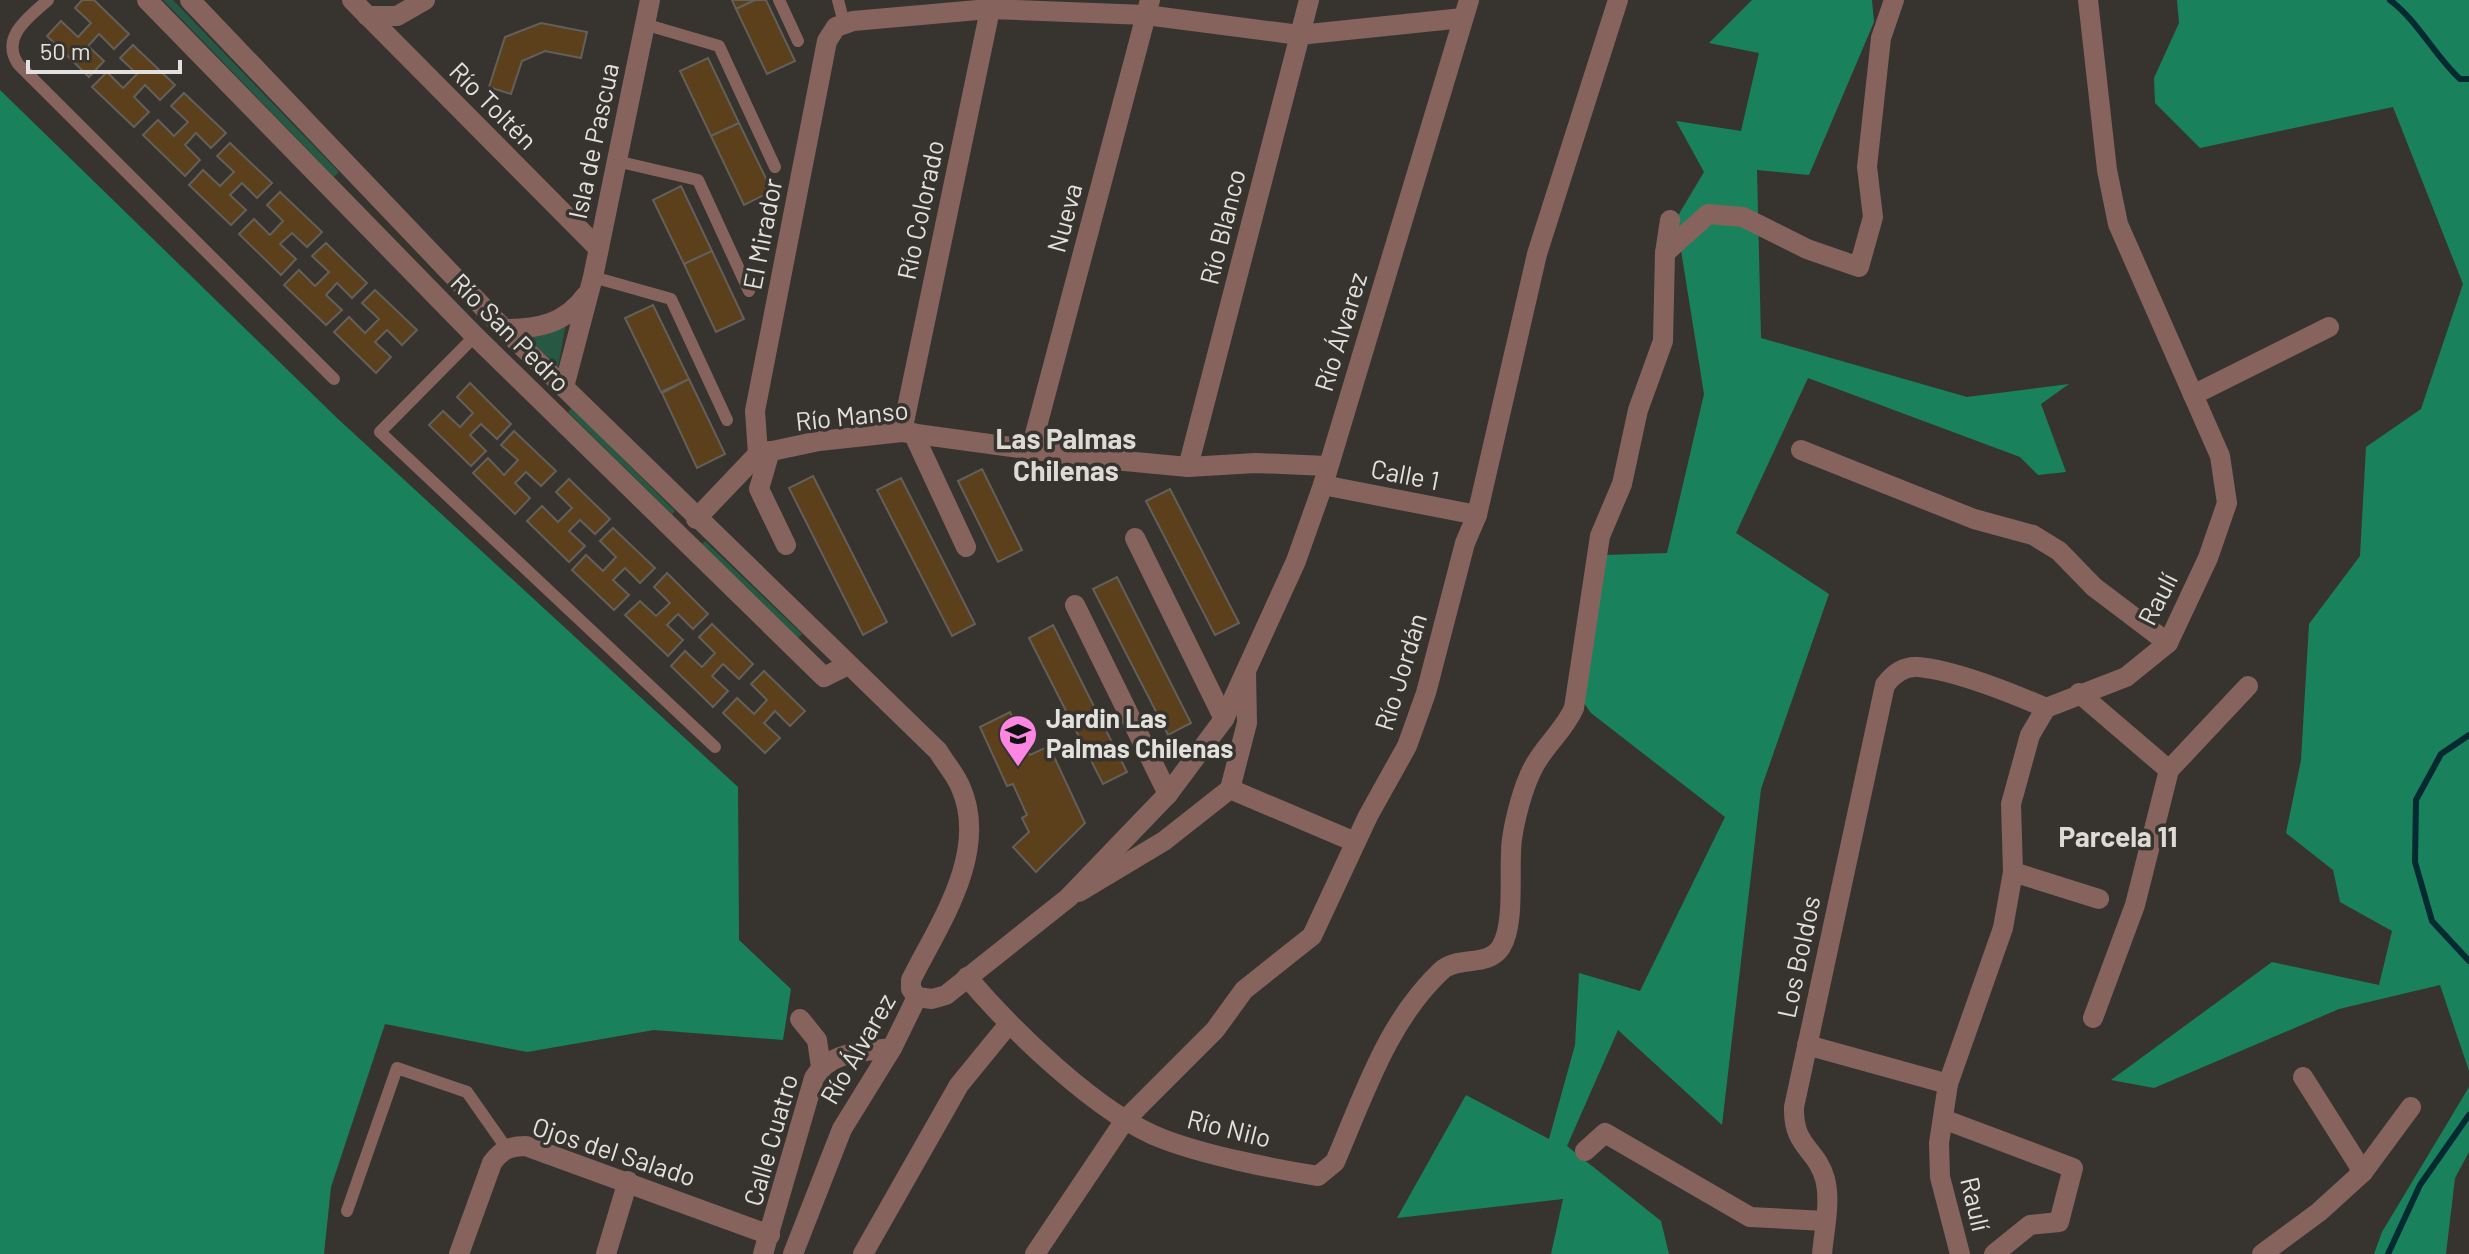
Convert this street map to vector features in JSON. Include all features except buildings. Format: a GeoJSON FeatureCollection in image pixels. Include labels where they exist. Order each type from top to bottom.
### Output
{"type":"FeatureCollection","features":[{"type":"Feature","properties":{"kind":"street","name":"Río San Pedro"},"geometry":{"type":"LineString","coordinates":[[147,0],[475,336],[824,677],[848,665]]}},
{"type":"Feature","properties":{"kind":"street","name":"Río San Pedro"},"geometry":{"type":"LineString","coordinates":[[190,0],[498,323],[696,519],[938,751],[961,788],[969,842],[958,886],[911,980],[911,989],[917,997]]}},
{"type":"Feature","properties":{"kind":"street","name":"Río Toltén"},"geometry":{"type":"LineString","coordinates":[[352,0],[598,248]]}},
{"type":"Feature","properties":{"kind":"street"},"geometry":{"type":"LineString","coordinates":[[367,16],[397,16],[425,0]]}},
{"type":"Feature","properties":{"kind":"street","name":"Isla de Pascua"},"geometry":{"type":"LineString","coordinates":[[564,387],[591,284],[650,0]]}},
{"type":"Feature","properties":{"kind":"street","name":"Río Blanco"},"geometry":{"type":"LineString","coordinates":[[1188,467],[1309,0]]}},
{"type":"Feature","properties":{"kind":"street","name":"Río Jordán"},"geometry":{"type":"LineString","coordinates":[[1035,1254],[1125,1120],[1172,1069],[1215,1030],[1244,990],[1312,936],[1355,842],[1407,746],[1426,693],[1465,543],[1477,515],[1537,254],[1618,0]]}},
{"type":"Feature","properties":{"kind":"street"},"geometry":{"type":"LineString","coordinates":[[1665,253],[1708,214],[1743,217],[1807,249],[1859,267],[1873,217],[1867,167],[1881,38],[1894,0]]}},
{"type":"Feature","properties":{"kind":"street","name":"Raulí"},"geometry":{"type":"LineString","coordinates":[[1960,1254],[1940,1177],[1943,1119],[1948,1084],[2003,928],[2013,872],[2011,804],[2030,735],[2046,708],[2126,677],[2168,643],[2208,558],[2227,503],[2220,456],[2118,224],[2107,170],[2088,0]]}},
{"type":"Feature","properties":{"kind":"street"},"geometry":{"type":"LineString","coordinates":[[840,25],[991,5],[1148,7],[1299,35],[1466,9]]}},
{"type":"Feature","properties":{"kind":"street","name":"Río Colorado"},"geometry":{"type":"LineString","coordinates":[[908,432],[991,5]]}},
{"type":"Feature","properties":{"kind":"street","name":"Nueva"},"geometry":{"type":"LineString","coordinates":[[1031,449],[1148,7]]}},
{"type":"Feature","properties":{"kind":"street","name":"Río Álvarez"},"geometry":{"type":"LineString","coordinates":[[1068,898],[1168,794],[1224,719],[1296,561],[1325,476],[1466,9]]}},
{"type":"Feature","properties":{"kind":"street","name":"El Mirador"},"geometry":{"type":"LineString","coordinates":[[786,545],[759,489],[764,453],[755,411],[827,41],[840,25]]}},
{"type":"Feature","properties":{"kind":"street"},"geometry":{"type":"LineString","coordinates":[[1665,253],[1670,220]]}},
{"type":"Feature","properties":{"kind":"street","name":"Río Nilo"},"geometry":{"type":"LineString","coordinates":[[967,977],[1008,1025],[1125,1120],[1164,1140],[1318,1176],[1335,1162],[1389,1037],[1444,968],[1459,960],[1481,960],[1499,950],[1507,934],[1512,837],[1533,768],[1564,730],[1574,708],[1600,536],[1622,484],[1638,410],[1663,341],[1665,253]]}},
{"type":"Feature","properties":{"kind":"street"},"geometry":{"type":"LineString","coordinates":[[475,336],[498,323],[530,329],[559,320],[577,308],[591,284]]}},
{"type":"Feature","properties":{"kind":"street"},"geometry":{"type":"LineString","coordinates":[[2193,395],[2329,327]]}},
{"type":"Feature","properties":{"kind":"street"},"geometry":{"type":"LineString","coordinates":[[908,432],[966,547]]}},
{"type":"Feature","properties":{"kind":"street","name":"Río Manso"},"geometry":{"type":"LineString","coordinates":[[764,453],[819,441],[908,432],[1188,467],[1256,463],[1325,476]]}},
{"type":"Feature","properties":{"kind":"street"},"geometry":{"type":"LineString","coordinates":[[1801,450],[1974,519],[2033,535],[2059,551],[2094,587],[2168,643]]}},
{"type":"Feature","properties":{"kind":"street"},"geometry":{"type":"LineString","coordinates":[[696,519],[764,453]]}},
{"type":"Feature","properties":{"kind":"street","name":"Calle 1"},"geometry":{"type":"LineString","coordinates":[[1325,476],[1477,515]]}},
{"type":"Feature","properties":{"kind":"street"},"geometry":{"type":"LineString","coordinates":[[1135,538],[1224,719]]}},
{"type":"Feature","properties":{"kind":"street"},"geometry":{"type":"LineString","coordinates":[[1075,605],[1168,794]]}},
{"type":"Feature","properties":{"kind":"street","name":"Los Boldos"},"geometry":{"type":"LineString","coordinates":[[1822,1254],[1825,1181],[1820,1167],[1799,1140],[1794,1124],[1807,1045],[1885,685],[1898,672],[1918,667],[2004,690],[2046,708]]}},
{"type":"Feature","properties":{"kind":"street","name":"Río Álvarez"},"geometry":{"type":"LineString","coordinates":[[793,1254],[842,1129],[892,1048],[917,997],[932,999],[946,995],[1068,898],[1164,841],[1230,789],[1247,723],[1246,672]]}},
{"type":"Feature","properties":{"kind":"street"},"geometry":{"type":"LineString","coordinates":[[2093,1018],[2135,905],[2169,770],[2248,686]]}},
{"type":"Feature","properties":{"kind":"street"},"geometry":{"type":"LineString","coordinates":[[2079,693],[2169,770]]}},
{"type":"Feature","properties":{"kind":"street"},"geometry":{"type":"LineString","coordinates":[[1230,789],[1355,842]]}},
{"type":"Feature","properties":{"kind":"street"},"geometry":{"type":"LineString","coordinates":[[2013,872],[2099,899]]}},
{"type":"Feature","properties":{"kind":"street"},"geometry":{"type":"LineString","coordinates":[[800,1019],[817,1040],[821,1067]]}},
{"type":"Feature","properties":{"kind":"street"},"geometry":{"type":"LineString","coordinates":[[863,1254],[959,1085],[1008,1025]]}},
{"type":"Feature","properties":{"kind":"street"},"geometry":{"type":"LineString","coordinates":[[1807,1045],[1948,1084]]}},
{"type":"Feature","properties":{"kind":"street","name":"Calle Cuatro"},"geometry":{"type":"LineString","coordinates":[[767,1244],[814,1078],[821,1067],[847,1054],[892,1048]]}},
{"type":"Feature","properties":{"kind":"street"},"geometry":{"type":"LineString","coordinates":[[2303,1077],[2363,1172]]}},
{"type":"Feature","properties":{"kind":"street"},"geometry":{"type":"LineString","coordinates":[[2262,1254],[2319,1212],[2363,1172],[2411,1107]]}},
{"type":"Feature","properties":{"kind":"street"},"geometry":{"type":"LineString","coordinates":[[1943,1119],[2073,1168],[2059,1222],[2030,1225],[1994,1254]]}},
{"type":"Feature","properties":{"kind":"street"},"geometry":{"type":"LineString","coordinates":[[1585,1151],[1605,1133],[1750,1217],[1825,1221]]}},
{"type":"Feature","properties":{"kind":"street","name":"Ojos del Salado"},"geometry":{"type":"LineString","coordinates":[[459,1254],[492,1163],[507,1149],[526,1146],[628,1181],[767,1244]]}},
{"type":"Feature","properties":{"kind":"street"},"geometry":{"type":"LineString","coordinates":[[606,1254],[628,1181]]}},
{"type":"Feature","properties":{"kind":"lane"},"geometry":{"type":"LineString","coordinates":[[48,0],[16,29],[10,47],[14,59],[334,379]]}},
{"type":"Feature","properties":{"kind":"lane"},"geometry":{"type":"LineString","coordinates":[[779,0],[798,41]]}},
{"type":"Feature","properties":{"kind":"lane"},"geometry":{"type":"LineString","coordinates":[[838,0],[840,25]]}},
{"type":"Feature","properties":{"kind":"lane"},"geometry":{"type":"LineString","coordinates":[[644,24],[719,46],[775,167]]}},
{"type":"Feature","properties":{"kind":"lane"},"geometry":{"type":"LineString","coordinates":[[616,161],[698,180],[749,291]]}},
{"type":"Feature","properties":{"kind":"lane"},"geometry":{"type":"LineString","coordinates":[[591,284],[671,299],[727,420]]}},
{"type":"Feature","properties":{"kind":"lane"},"geometry":{"type":"LineString","coordinates":[[475,336],[380,432],[715,747]]}},
{"type":"Feature","properties":{"kind":"lane"},"geometry":{"type":"LineString","coordinates":[[347,1211],[397,1068],[467,1092],[507,1149]]}},
{"type":"Feature","properties":{"kind":"green space"},"geometry":{"type":"Polygon","coordinates":[[[163,0],[173,0],[339,172],[334,177],[163,0]]]}},
{"type":"Feature","properties":{"kind":"green space"},"geometry":{"type":"Polygon","coordinates":[[[1752,0],[1872,0],[1874,22],[1809,175],[1757,170],[1761,338],[1967,397],[2069,384],[2041,404],[2066,472],[2038,475],[2020,457],[1808,378],[1736,533],[1829,594],[1761,789],[1722,1125],[1618,1030],[1567,1146],[1661,1221],[1669,1254],[1551,1254],[1563,1199],[1397,1218],[1466,1095],[1549,1139],[1575,1045],[1579,973],[1640,991],[1725,817],[1591,713],[1579,696],[1604,555],[1667,553],[1704,394],[1676,219],[1704,172],[1676,121],[1741,131],[1759,53],[1709,43],[1752,0]]]}},
{"type":"Feature","properties":{"kind":"green space"},"geometry":{"type":"Polygon","coordinates":[[[2177,0],[2469,0],[2469,1071],[2440,985],[2339,1009],[2154,1088],[2111,1080],[2272,962],[2379,985],[2392,931],[2340,902],[2333,870],[2286,833],[2301,760],[2309,624],[2360,556],[2366,447],[2421,409],[2463,284],[2393,107],[2200,148],[2155,103],[2154,78],[2179,23],[2177,0]]]}},
{"type":"Feature","properties":{"kind":"green space"},"geometry":{"type":"Polygon","coordinates":[[[0,90],[337,418],[738,787],[739,940],[791,989],[783,1040],[654,1030],[527,1052],[385,1024],[331,1187],[324,1254],[0,1254],[0,90]]]}},
{"type":"Feature","properties":{"kind":"green space"},"geometry":{"type":"Polygon","coordinates":[[[566,324],[558,367],[528,338],[566,324]]]}},
{"type":"Feature","properties":{"kind":"green space"},"geometry":{"type":"Polygon","coordinates":[[[572,408],[675,511],[672,514],[568,412],[572,408]]]}},
{"type":"Feature","properties":{"kind":"green space"},"geometry":{"type":"Polygon","coordinates":[[[705,541],[802,634],[797,639],[701,545],[705,541]]]}},
{"type":"Feature","properties":{"kind":"green space"},"geometry":{"type":"Polygon","coordinates":[[[2469,1087],[2469,1152],[2455,1178],[2446,1254],[2374,1254],[2382,1232],[2469,1087]]]}},
{"type":"Feature","properties":{"kind":"waterway"},"geometry":{"type":"LineString","coordinates":[[2390,0],[2460,79],[2469,79]]}},
{"type":"Feature","properties":{"kind":"waterway"},"geometry":{"type":"LineString","coordinates":[[2469,735],[2441,754],[2416,800],[2415,862],[2432,921],[2469,961]]}},
{"type":"Feature","properties":{"kind":"waterway"},"geometry":{"type":"LineString","coordinates":[[2388,1254],[2420,1185],[2469,1115]]}},
{"type":"Feature","properties":{"kind":"place","name":"Jardin Las Palmas Chilenas"},"geometry":{"type":"Point","coordinates":[1018,768]}},
{"type":"Feature","properties":{"kind":"district","name":"Las Palmas Chilenas"},"geometry":{"type":"Point","coordinates":[1066,455]}},
{"type":"Feature","properties":{"kind":"district","name":"Parcela 11"},"geometry":{"type":"Point","coordinates":[2118,837]}}]}
